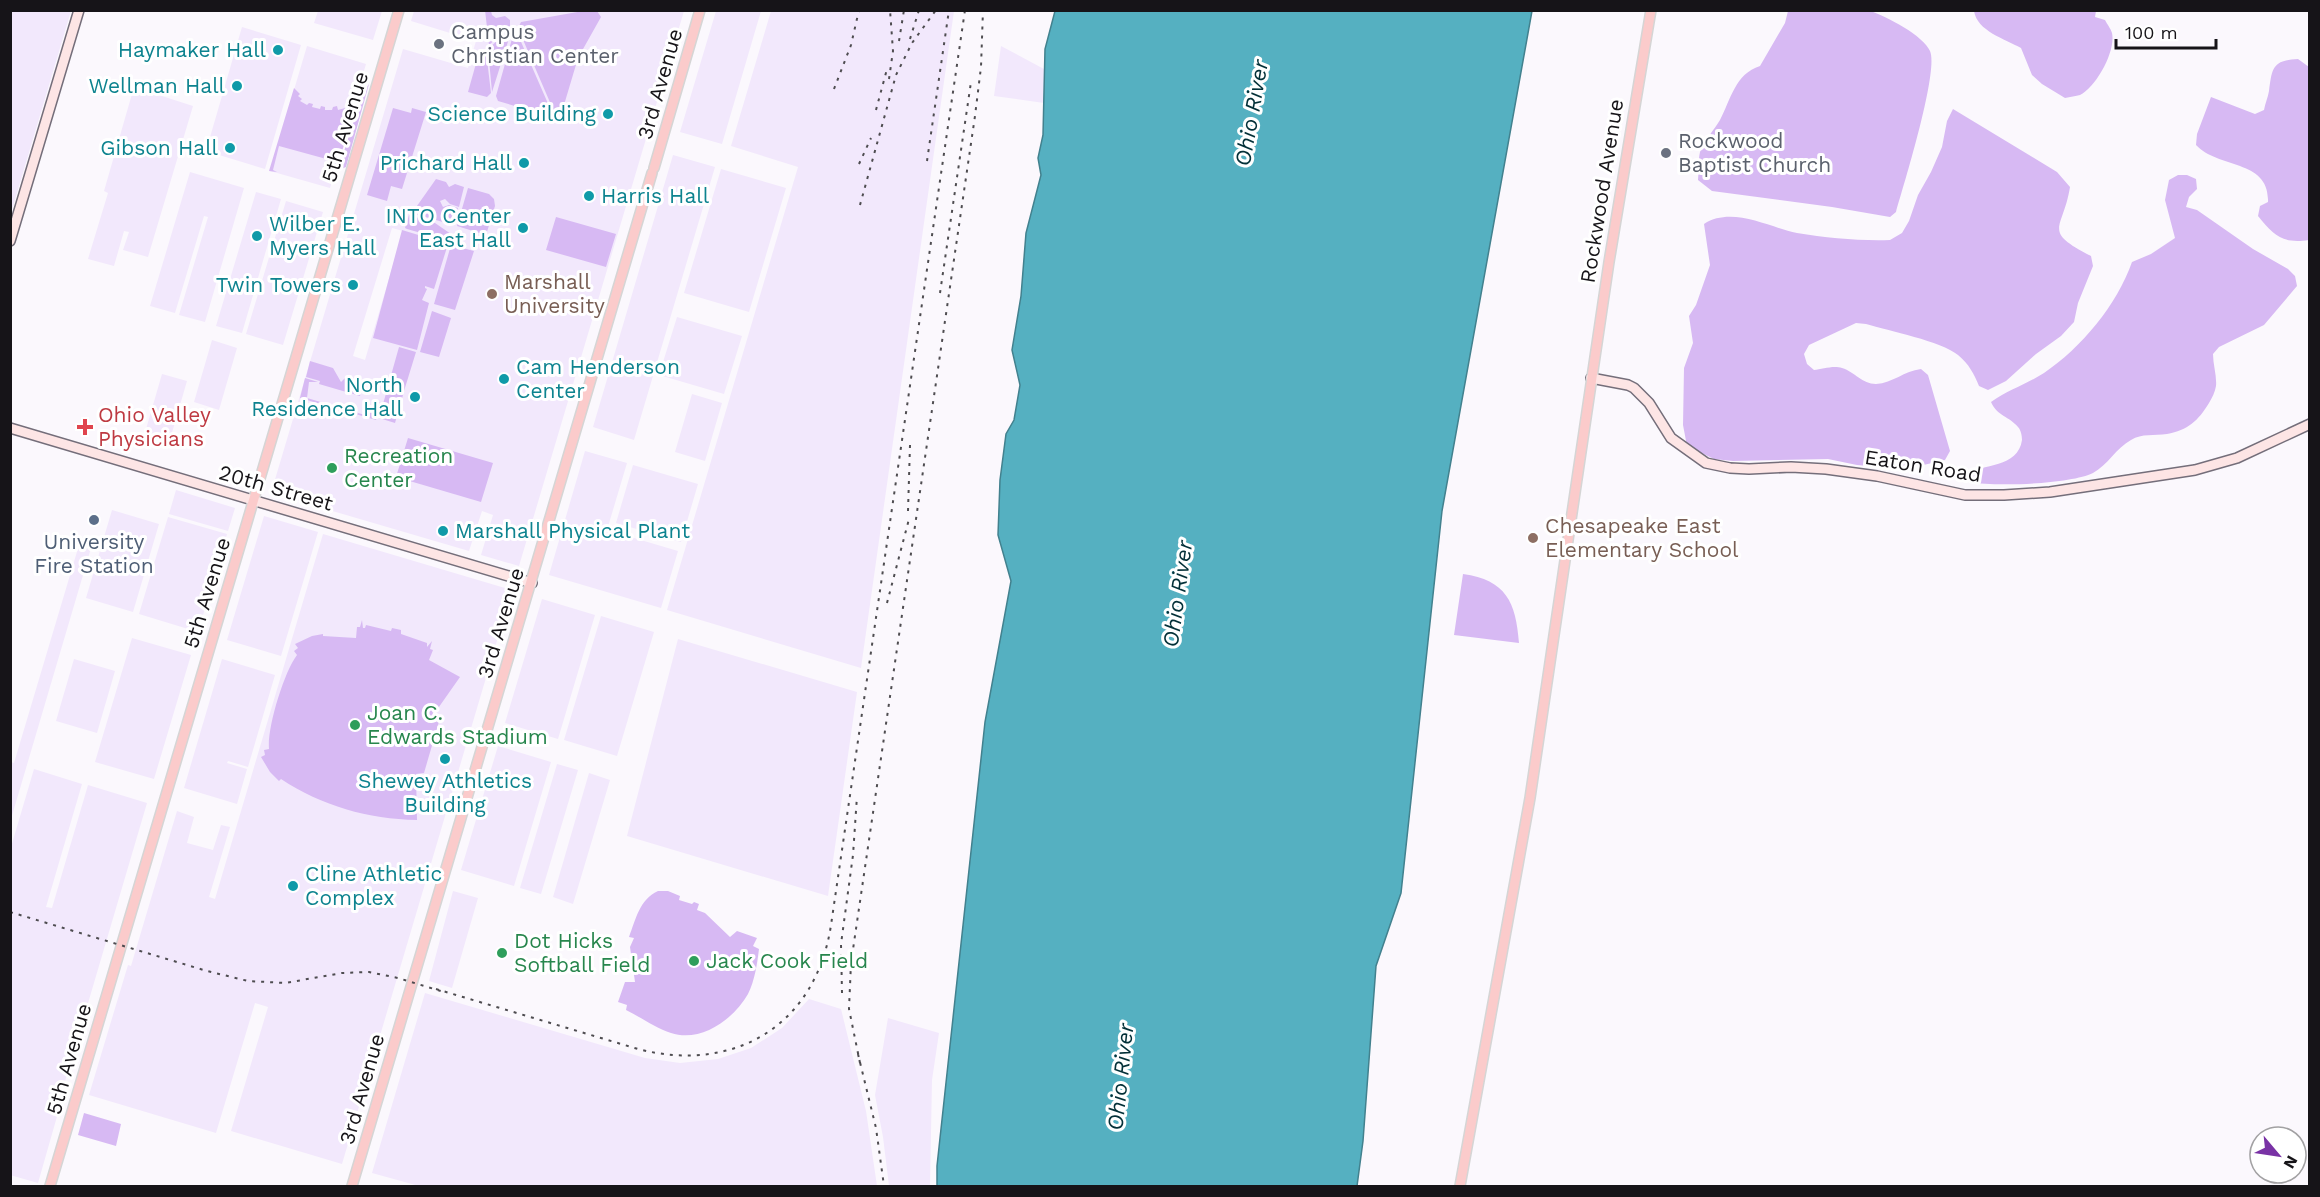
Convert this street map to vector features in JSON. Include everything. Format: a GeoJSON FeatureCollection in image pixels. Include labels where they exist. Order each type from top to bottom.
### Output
{"type":"FeatureCollection","features":[{"type":"Feature","properties":{"kind":"main road","name":"5th Avenue"},"geometry":{"type":"LineString","coordinates":[[50,1186],[399,10]]}},
{"type":"Feature","properties":{"kind":"main road","name":"3rd Avenue"},"geometry":{"type":"LineString","coordinates":[[352,1186],[700,10]]}},
{"type":"Feature","properties":{"kind":"main road","name":"Rockwood Avenue"},"geometry":{"type":"LineString","coordinates":[[1460,1186],[1530,798],[1622,175],[1651,10]]}},
{"type":"Feature","properties":{"kind":"street"},"geometry":{"type":"LineString","coordinates":[[10,241],[79,10]]}},
{"type":"Feature","properties":{"kind":"street","name":"Eaton Road"},"geometry":{"type":"LineString","coordinates":[[1591,378],[1634,388],[1649,403],[1671,438],[1706,463],[1749,469],[1791,467],[1826,469],[1877,476],[1965,495],[2050,492],[2195,470],[2237,458],[2310,424]]}},
{"type":"Feature","properties":{"kind":"street","name":"20th Street"},"geometry":{"type":"LineString","coordinates":[[10,428],[532,583]]}},
{"type":"Feature","properties":{"kind":"shaded area"},"geometry":{"type":"Polygon","coordinates":[[[1842,9],[1870,11],[1913,33],[1930,51],[1930,81],[1919,128],[1896,212],[1890,217],[1712,191],[1698,180],[1702,148],[1720,120],[1739,81],[1760,66],[1785,23],[1788,11],[1842,9]]]}},
{"type":"Feature","properties":{"kind":"shaded area"},"geometry":{"type":"Polygon","coordinates":[[[318,10],[382,11],[373,40],[314,23],[318,10]]]}},
{"type":"Feature","properties":{"kind":"shaded area"},"geometry":{"type":"Polygon","coordinates":[[[485,10],[491,11],[496,18],[505,16],[510,20],[510,26],[489,45],[485,10]]]}},
{"type":"Feature","properties":{"kind":"shaded area"},"geometry":{"type":"Polygon","coordinates":[[[10,11],[71,11],[11,213],[10,213],[10,11]]]}},
{"type":"Feature","properties":{"kind":"shaded area","name":"Marshall University"},"geometry":{"type":"Polygon","coordinates":[[[414,11],[684,11],[519,566],[481,555],[493,515],[482,511],[469,551],[271,493],[403,49],[468,68],[476,41],[411,21],[414,11]],[[392,228],[353,356],[365,360],[403,231],[392,228]]]}},
{"type":"Feature","properties":{"kind":"shaded area"},"geometry":{"type":"Polygon","coordinates":[[[583,11],[597,11],[601,17],[578,58],[561,115],[555,114],[518,28],[521,22],[583,11]]]}},
{"type":"Feature","properties":{"kind":"shaded area"},"geometry":{"type":"Polygon","coordinates":[[[716,11],[761,11],[722,144],[680,132],[716,11]]]}},
{"type":"Feature","properties":{"kind":"shaded area"},"geometry":{"type":"Polygon","coordinates":[[[771,11],[954,11],[861,668],[667,610],[798,167],[731,146],[771,11]]]}},
{"type":"Feature","properties":{"kind":"shaded area"},"geometry":{"type":"Polygon","coordinates":[[[1974,11],[2096,11],[2095,17],[2105,20],[2111,31],[2111,49],[2104,68],[2086,91],[2080,95],[2065,98],[2032,75],[2021,48],[1986,29],[1976,18],[1974,11]]]}},
{"type":"Feature","properties":{"kind":"shaded area"},"geometry":{"type":"Polygon","coordinates":[[[242,27],[301,45],[265,169],[206,151],[242,27]]]}},
{"type":"Feature","properties":{"kind":"shaded area"},"geometry":{"type":"Polygon","coordinates":[[[515,28],[553,115],[551,117],[498,101],[496,96],[515,28]]]}},
{"type":"Feature","properties":{"kind":"shaded area"},"geometry":{"type":"Polygon","coordinates":[[[512,29],[492,92],[488,49],[512,29]]]}},
{"type":"Feature","properties":{"kind":"shaded area"},"geometry":{"type":"Polygon","coordinates":[[[307,46],[366,64],[330,188],[270,171],[307,46]]]}},
{"type":"Feature","properties":{"kind":"shaded area"},"geometry":{"type":"Polygon","coordinates":[[[1001,46],[1044,69],[1044,103],[994,96],[1001,46]]]}},
{"type":"Feature","properties":{"kind":"shaded area"},"geometry":{"type":"Polygon","coordinates":[[[486,51],[491,93],[487,97],[468,92],[477,60],[486,51]]]}},
{"type":"Feature","properties":{"kind":"shaded area"},"geometry":{"type":"Polygon","coordinates":[[[2298,59],[2309,67],[2309,240],[2292,241],[2274,233],[2258,216],[2260,206],[2268,202],[2266,188],[2261,178],[2241,166],[2205,153],[2196,145],[2197,134],[2211,97],[2255,114],[2264,110],[2275,67],[2283,61],[2298,59]]]}},
{"type":"Feature","properties":{"kind":"shaded area"},"geometry":{"type":"Polygon","coordinates":[[[369,84],[346,167],[341,169],[339,168],[361,96],[369,84]]]}},
{"type":"Feature","properties":{"kind":"shaded area"},"geometry":{"type":"Polygon","coordinates":[[[134,87],[193,106],[148,257],[123,250],[129,232],[124,231],[114,266],[88,259],[108,193],[104,191],[134,87]]]}},
{"type":"Feature","properties":{"kind":"shaded area"},"geometry":{"type":"Polygon","coordinates":[[[294,88],[300,94],[298,96],[302,99],[300,101],[307,105],[313,104],[312,107],[320,109],[321,106],[325,107],[325,110],[332,110],[337,106],[338,110],[345,108],[345,105],[349,103],[353,115],[337,168],[330,160],[279,146],[273,170],[277,172],[269,171],[294,88]]]}},
{"type":"Feature","properties":{"kind":"shaded area"},"geometry":{"type":"Polygon","coordinates":[[[393,108],[411,113],[412,108],[426,112],[402,189],[391,186],[387,201],[367,195],[393,108]]]}},
{"type":"Feature","properties":{"kind":"shaded area"},"geometry":{"type":"Polygon","coordinates":[[[1953,109],[2057,172],[2070,187],[2059,228],[2066,240],[2091,256],[2093,266],[2078,303],[2074,322],[2061,336],[2036,354],[2006,381],[1988,390],[1979,386],[1968,366],[1950,350],[1940,345],[1866,324],[1856,323],[1809,345],[1804,354],[1807,364],[1814,370],[1839,367],[1871,383],[1888,382],[1921,369],[1928,375],[1950,451],[1945,460],[1906,469],[1857,465],[1828,459],[1733,461],[1714,459],[1687,446],[1683,425],[1684,368],[1693,343],[1689,316],[1696,305],[1710,265],[1704,224],[1715,219],[1738,217],[1808,235],[1855,240],[1890,240],[1902,233],[1909,221],[1918,195],[1942,147],[1947,121],[1953,109]]]}},
{"type":"Feature","properties":{"kind":"shaded area","name":"Marshall University"},"geometry":{"type":"Polygon","coordinates":[[[673,155],[715,167],[634,440],[593,427],[673,155]]]}},
{"type":"Feature","properties":{"kind":"shaded area"},"geometry":{"type":"Polygon","coordinates":[[[721,169],[786,188],[749,312],[684,293],[721,169]]]}},
{"type":"Feature","properties":{"kind":"shaded area"},"geometry":{"type":"Polygon","coordinates":[[[190,172],[244,188],[205,322],[179,315],[208,217],[204,216],[175,313],[150,306],[190,172]]]}},
{"type":"Feature","properties":{"kind":"shaded area"},"geometry":{"type":"Polygon","coordinates":[[[2178,175],[2187,175],[2196,179],[2197,189],[2189,197],[2186,207],[2197,210],[2253,249],[2288,269],[2295,276],[2297,286],[2264,325],[2219,347],[2213,354],[2216,382],[2214,393],[2201,415],[2187,427],[2167,434],[2135,438],[2121,447],[2098,470],[2082,477],[2033,484],[1970,482],[1964,474],[1999,464],[2014,456],[2022,440],[2015,423],[1997,411],[1991,402],[2058,363],[2084,338],[2107,309],[2132,262],[2151,254],[2175,238],[2165,200],[2169,180],[2178,175]]]}},
{"type":"Feature","properties":{"kind":"shaded area"},"geometry":{"type":"Polygon","coordinates":[[[436,179],[446,182],[449,187],[455,184],[464,187],[459,207],[450,204],[445,199],[440,201],[443,207],[449,205],[458,208],[453,225],[412,213],[436,179]]]}},
{"type":"Feature","properties":{"kind":"shaded area"},"geometry":{"type":"Polygon","coordinates":[[[468,188],[489,194],[494,199],[495,206],[486,235],[457,226],[468,188]]]}},
{"type":"Feature","properties":{"kind":"shaded area"},"geometry":{"type":"Polygon","coordinates":[[[256,192],[281,199],[242,333],[216,326],[256,192]]]}},
{"type":"Feature","properties":{"kind":"shaded area"},"geometry":{"type":"Polygon","coordinates":[[[286,201],[323,212],[283,345],[246,334],[286,201]]]}},
{"type":"Feature","properties":{"kind":"shaded area"},"geometry":{"type":"Polygon","coordinates":[[[409,215],[435,223],[451,234],[449,241],[405,228],[409,215]]]}},
{"type":"Feature","properties":{"kind":"shaded area"},"geometry":{"type":"Polygon","coordinates":[[[556,217],[616,234],[606,267],[546,250],[556,217]]]}},
{"type":"Feature","properties":{"kind":"shaded area"},"geometry":{"type":"Polygon","coordinates":[[[402,230],[448,244],[434,289],[425,286],[427,289],[422,300],[429,303],[417,350],[373,338],[402,230]]]}},
{"type":"Feature","properties":{"kind":"shaded area"},"geometry":{"type":"Polygon","coordinates":[[[451,245],[474,251],[455,310],[434,304],[451,245]]]}},
{"type":"Feature","properties":{"kind":"shaded area"},"geometry":{"type":"Polygon","coordinates":[[[432,311],[451,318],[439,357],[420,352],[432,311]]]}},
{"type":"Feature","properties":{"kind":"shaded area"},"geometry":{"type":"Polygon","coordinates":[[[677,317],[742,336],[724,394],[659,375],[677,317]]]}},
{"type":"Feature","properties":{"kind":"shaded area"},"geometry":{"type":"Polygon","coordinates":[[[212,340],[237,348],[219,410],[194,402],[212,340]]]}},
{"type":"Feature","properties":{"kind":"shaded area"},"geometry":{"type":"Polygon","coordinates":[[[399,347],[416,352],[404,391],[388,386],[399,347]]]}},
{"type":"Feature","properties":{"kind":"shaded area"},"geometry":{"type":"Polygon","coordinates":[[[310,361],[333,368],[341,382],[346,377],[364,382],[360,396],[319,384],[320,381],[306,377],[310,361]]]}},
{"type":"Feature","properties":{"kind":"shaded area"},"geometry":{"type":"Polygon","coordinates":[[[162,374],[187,381],[169,443],[144,436],[162,374]]]}},
{"type":"Feature","properties":{"kind":"shaded area"},"geometry":{"type":"Polygon","coordinates":[[[305,378],[318,382],[309,382],[307,398],[365,415],[367,408],[374,409],[376,402],[381,403],[376,420],[300,398],[305,378]]]}},
{"type":"Feature","properties":{"kind":"shaded area"},"geometry":{"type":"Polygon","coordinates":[[[387,390],[403,395],[395,423],[379,418],[387,390]]]}},
{"type":"Feature","properties":{"kind":"shaded area"},"geometry":{"type":"Polygon","coordinates":[[[692,394],[722,403],[705,461],[675,452],[692,394]]]}},
{"type":"Feature","properties":{"kind":"shaded area"},"geometry":{"type":"Polygon","coordinates":[[[408,438],[493,463],[481,502],[396,477],[408,438]]]}},
{"type":"Feature","properties":{"kind":"shaded area"},"geometry":{"type":"Polygon","coordinates":[[[585,451],[627,463],[607,530],[678,551],[661,608],[549,575],[585,451]]]}},
{"type":"Feature","properties":{"kind":"shaded area"},"geometry":{"type":"Polygon","coordinates":[[[633,465],[698,484],[681,542],[616,523],[633,465]]]}},
{"type":"Feature","properties":{"kind":"shaded area"},"geometry":{"type":"Polygon","coordinates":[[[176,490],[235,508],[228,531],[169,514],[176,490]]]}},
{"type":"Feature","properties":{"kind":"shaded area"},"geometry":{"type":"Polygon","coordinates":[[[112,510],[159,524],[133,612],[86,598],[112,510]]]}},
{"type":"Feature","properties":{"kind":"shaded area"},"geometry":{"type":"Polygon","coordinates":[[[264,516],[318,532],[281,656],[227,640],[264,516]]]}},
{"type":"Feature","properties":{"kind":"shaded area"},"geometry":{"type":"Polygon","coordinates":[[[168,517],[227,534],[198,632],[139,614],[168,517]]]}},
{"type":"Feature","properties":{"kind":"shaded area"},"geometry":{"type":"Polygon","coordinates":[[[323,534],[512,590],[342,1164],[231,1131],[268,1007],[255,1003],[216,1133],[89,1095],[128,965],[131,966],[177,811],[194,817],[187,843],[213,850],[221,825],[230,827],[209,897],[215,899],[323,534]]]}},
{"type":"Feature","properties":{"kind":"shaded area"},"geometry":{"type":"Polygon","coordinates":[[[79,545],[91,548],[11,819],[11,762],[14,763],[79,545]]]}},
{"type":"Feature","properties":{"kind":"shaded area"},"geometry":{"type":"Polygon","coordinates":[[[1463,574],[1489,582],[1506,595],[1515,616],[1519,643],[1454,635],[1463,574]]]}},
{"type":"Feature","properties":{"kind":"shaded area"},"geometry":{"type":"Polygon","coordinates":[[[542,599],[595,615],[558,739],[505,723],[542,599]]]}},
{"type":"Feature","properties":{"kind":"shaded area"},"geometry":{"type":"Polygon","coordinates":[[[601,616],[654,632],[617,756],[564,740],[601,616]]]}},
{"type":"Feature","properties":{"kind":"shaded area","name":"Joan C. Edwards Stadium"},"geometry":{"type":"Polygon","coordinates":[[[362,620],[363,628],[366,625],[391,631],[392,628],[401,630],[401,634],[427,643],[427,647],[432,641],[430,649],[433,650],[429,660],[460,677],[434,714],[440,718],[424,773],[416,774],[417,820],[363,814],[329,804],[281,779],[279,781],[261,757],[265,755],[264,750],[269,749],[277,700],[297,655],[294,651],[298,648],[295,644],[312,636],[323,634],[323,636],[356,638],[357,627],[360,627],[362,620]]]}},
{"type":"Feature","properties":{"kind":"shaded area"},"geometry":{"type":"Polygon","coordinates":[[[132,638],[191,655],[154,779],[95,762],[132,638]]]}},
{"type":"Feature","properties":{"kind":"shaded area"},"geometry":{"type":"Polygon","coordinates":[[[678,639],[857,692],[828,896],[627,836],[678,639]]]}},
{"type":"Feature","properties":{"kind":"shaded area"},"geometry":{"type":"Polygon","coordinates":[[[74,659],[115,671],[97,733],[56,721],[74,659]]]}},
{"type":"Feature","properties":{"kind":"shaded area"},"geometry":{"type":"Polygon","coordinates":[[[222,659],[275,675],[248,767],[228,761],[227,763],[247,769],[237,804],[184,788],[222,659]]]}},
{"type":"Feature","properties":{"kind":"shaded area"},"geometry":{"type":"Polygon","coordinates":[[[498,746],[551,762],[514,886],[461,870],[498,746]]]}},
{"type":"Feature","properties":{"kind":"shaded area"},"geometry":{"type":"Polygon","coordinates":[[[557,764],[578,770],[541,894],[520,888],[557,764]]]}},
{"type":"Feature","properties":{"kind":"shaded area"},"geometry":{"type":"Polygon","coordinates":[[[34,769],[82,784],[46,907],[52,908],[88,785],[147,803],[58,1105],[60,1106],[38,1183],[10,1175],[11,847],[34,769]]]}},
{"type":"Feature","properties":{"kind":"shaded area"},"geometry":{"type":"Polygon","coordinates":[[[589,773],[610,780],[573,904],[553,897],[589,773]]]}},
{"type":"Feature","properties":{"kind":"shaded area"},"geometry":{"type":"Polygon","coordinates":[[[453,891],[478,898],[452,988],[429,981],[453,891]]]}},
{"type":"Feature","properties":{"kind":"shaded area","name":"Jack Cook Field"},"geometry":{"type":"Polygon","coordinates":[[[658,891],[668,891],[680,896],[679,900],[699,904],[697,910],[705,913],[730,937],[737,931],[757,938],[753,946],[759,949],[754,978],[748,994],[725,1020],[705,1032],[694,1035],[671,1033],[626,1010],[627,1005],[618,1002],[625,982],[635,982],[630,947],[634,938],[629,937],[634,923],[646,899],[658,891]]]}},
{"type":"Feature","properties":{"kind":"shaded area"},"geometry":{"type":"Polygon","coordinates":[[[425,993],[645,1058],[680,1063],[718,1059],[751,1048],[782,1028],[809,999],[841,1009],[866,1111],[877,1186],[419,1186],[372,1173],[425,993]]]}},
{"type":"Feature","properties":{"kind":"shaded area"},"geometry":{"type":"Polygon","coordinates":[[[888,1018],[939,1033],[932,1080],[930,1186],[889,1186],[875,1095],[888,1018]]]}},
{"type":"Feature","properties":{"kind":"shaded area"},"geometry":{"type":"Polygon","coordinates":[[[84,1113],[121,1124],[116,1146],[78,1135],[84,1113]]]}},
{"type":"Feature","properties":{"kind":"water","name":"Ohio River"},"geometry":{"type":"Polygon","coordinates":[[[1055,11],[1532,11],[1442,511],[1401,893],[1376,966],[1363,1141],[1357,1186],[937,1186],[937,1166],[985,722],[1011,581],[998,535],[1000,480],[1006,434],[1014,420],[1020,385],[1012,350],[1021,296],[1026,233],[1041,175],[1038,158],[1043,135],[1045,49],[1055,11]]]}},
{"type":"Feature","properties":{"kind":"railway"},"geometry":{"type":"LineString","coordinates":[[834,89],[851,45],[859,10]]}},
{"type":"Feature","properties":{"kind":"railway"},"geometry":{"type":"LineString","coordinates":[[889,79],[893,51],[890,10]]}},
{"type":"Feature","properties":{"kind":"railway"},"geometry":{"type":"LineString","coordinates":[[899,41],[904,10]]}},
{"type":"Feature","properties":{"kind":"railway"},"geometry":{"type":"LineString","coordinates":[[910,39],[919,10]]}},
{"type":"Feature","properties":{"kind":"railway"},"geometry":{"type":"LineString","coordinates":[[860,205],[896,75],[912,43],[936,10]]}},
{"type":"Feature","properties":{"kind":"railway"},"geometry":{"type":"LineString","coordinates":[[927,161],[949,10]]}},
{"type":"Feature","properties":{"kind":"railway"},"geometry":{"type":"LineString","coordinates":[[436,989],[638,1049],[674,1055],[707,1054],[738,1047],[765,1034],[789,1015],[808,990],[822,960],[831,925],[965,10]]}},
{"type":"Feature","properties":{"kind":"railway"},"geometry":{"type":"LineString","coordinates":[[860,1063],[849,1009],[851,963],[975,116],[981,67],[983,10]]}},
{"type":"Feature","properties":{"kind":"railway"},"geometry":{"type":"LineString","coordinates":[[876,110],[887,69]]}},
{"type":"Feature","properties":{"kind":"railway"},"geometry":{"type":"LineString","coordinates":[[940,293],[971,82]]}},
{"type":"Feature","properties":{"kind":"railway"},"geometry":{"type":"LineString","coordinates":[[859,164],[871,138]]}},
{"type":"Feature","properties":{"kind":"railway"},"geometry":{"type":"LineString","coordinates":[[908,511],[910,445]]}},
{"type":"Feature","properties":{"kind":"railway"},"geometry":{"type":"LineString","coordinates":[[887,603],[909,519]]}},
{"type":"Feature","properties":{"kind":"railway"},"geometry":{"type":"LineString","coordinates":[[842,993],[841,944],[853,855],[857,796]]}},
{"type":"Feature","properties":{"kind":"railway"},"geometry":{"type":"LineString","coordinates":[[10,912],[207,971],[248,981],[285,983],[342,973],[369,972],[444,992]]}},
{"type":"Feature","properties":{"kind":"railway"},"geometry":{"type":"LineString","coordinates":[[858,1054],[876,1128],[884,1186]]}},
{"type":"Feature","properties":{"kind":"place","name":"Campus Christian Center"},"geometry":{"type":"Point","coordinates":[439,44]}},
{"type":"Feature","properties":{"kind":"place","name":"Haymaker Hall"},"geometry":{"type":"Point","coordinates":[278,50]}},
{"type":"Feature","properties":{"kind":"place","name":"Wellman Hall"},"geometry":{"type":"Point","coordinates":[237,86]}},
{"type":"Feature","properties":{"kind":"place","name":"Science Building"},"geometry":{"type":"Point","coordinates":[608,114]}},
{"type":"Feature","properties":{"kind":"place","name":"Gibson Hall"},"geometry":{"type":"Point","coordinates":[230,148]}},
{"type":"Feature","properties":{"kind":"place","name":"Rockwood Baptist Church"},"geometry":{"type":"Point","coordinates":[1666,153]}},
{"type":"Feature","properties":{"kind":"place","name":"Prichard Hall"},"geometry":{"type":"Point","coordinates":[524,163]}},
{"type":"Feature","properties":{"kind":"place","name":"Harris Hall"},"geometry":{"type":"Point","coordinates":[589,196]}},
{"type":"Feature","properties":{"kind":"place","name":"INTO Center East Hall"},"geometry":{"type":"Point","coordinates":[523,228]}},
{"type":"Feature","properties":{"kind":"place","name":"Wilber E. Myers Hall"},"geometry":{"type":"Point","coordinates":[257,236]}},
{"type":"Feature","properties":{"kind":"place","name":"Twin Towers"},"geometry":{"type":"Point","coordinates":[353,285]}},
{"type":"Feature","properties":{"kind":"place","name":"Marshall University"},"geometry":{"type":"Point","coordinates":[492,294]}},
{"type":"Feature","properties":{"kind":"place","name":"Cam Henderson Center"},"geometry":{"type":"Point","coordinates":[504,379]}},
{"type":"Feature","properties":{"kind":"place","name":"North Residence Hall"},"geometry":{"type":"Point","coordinates":[415,397]}},
{"type":"Feature","properties":{"kind":"place","name":"Ohio Valley Physicians"},"geometry":{"type":"Point","coordinates":[85,427]}},
{"type":"Feature","properties":{"kind":"place","name":"Recreation Center"},"geometry":{"type":"Point","coordinates":[332,468]}},
{"type":"Feature","properties":{"kind":"place","name":"University Fire Station"},"geometry":{"type":"Point","coordinates":[94,520]}},
{"type":"Feature","properties":{"kind":"place","name":"Marshall Physical Plant"},"geometry":{"type":"Point","coordinates":[443,531]}},
{"type":"Feature","properties":{"kind":"place","name":"Chesapeake East Elementary School"},"geometry":{"type":"Point","coordinates":[1533,538]}},
{"type":"Feature","properties":{"kind":"place","name":"Joan C. Edwards Stadium"},"geometry":{"type":"Point","coordinates":[355,725]}},
{"type":"Feature","properties":{"kind":"place","name":"Shewey Athletics Building"},"geometry":{"type":"Point","coordinates":[445,759]}},
{"type":"Feature","properties":{"kind":"place","name":"Cline Athletic Complex"},"geometry":{"type":"Point","coordinates":[293,886]}},
{"type":"Feature","properties":{"kind":"place","name":"Dot Hicks Softball Field"},"geometry":{"type":"Point","coordinates":[502,953]}},
{"type":"Feature","properties":{"kind":"place","name":"Jack Cook Field"},"geometry":{"type":"Point","coordinates":[694,961]}}]}
